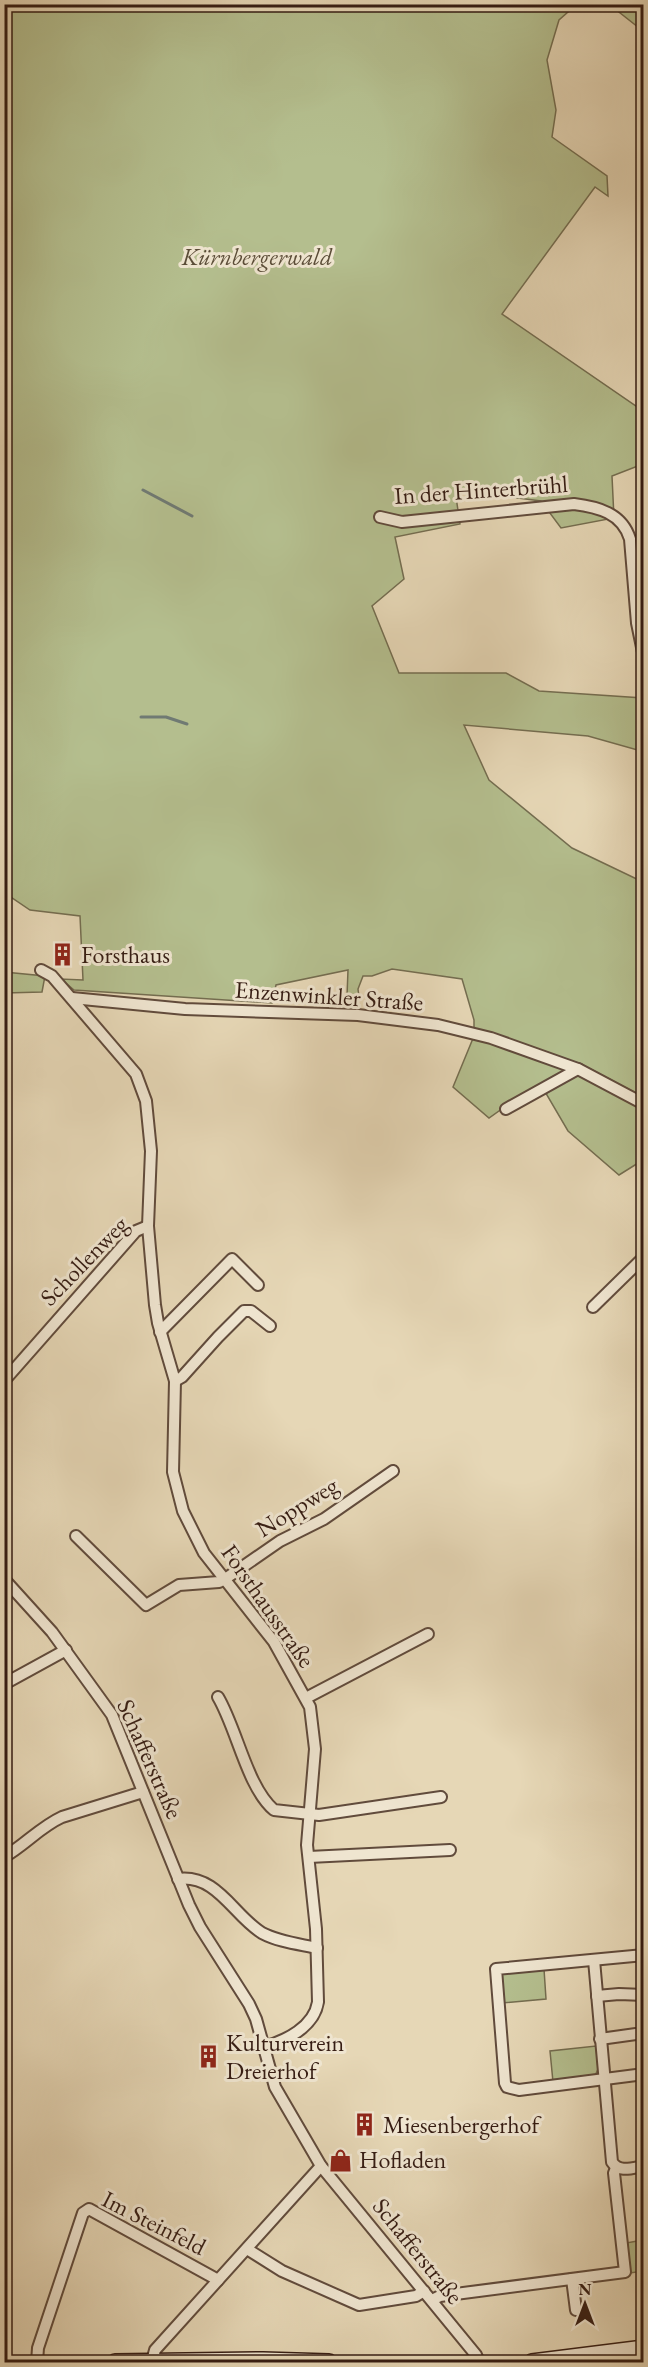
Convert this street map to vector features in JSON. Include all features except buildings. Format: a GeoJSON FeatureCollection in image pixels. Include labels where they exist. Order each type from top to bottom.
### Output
{"type":"FeatureCollection","features":[{"type":"Feature","properties":{"kind":"street","name":"In der Hinterbrühl"},"geometry":{"type":"LineString","coordinates":[[380,517],[402,522],[574,504],[587,505],[614,515],[627,528],[630,539],[637,623],[644,657]]}},
{"type":"Feature","properties":{"kind":"street","name":"Forsthausstraße"},"geometry":{"type":"LineString","coordinates":[[41,970],[52,976],[136,1074],[146,1101],[152,1151],[148,1226],[155,1305],[160,1332],[175,1381],[172,1462],[175,1483],[193,1534],[274,1642],[306,1698],[313,1719],[315,1749],[309,1815],[309,1857],[317,1948],[318,2002],[313,2019],[302,2029],[263,2047]]}},
{"type":"Feature","properties":{"kind":"street","name":"Enzenwinkler Straße"},"geometry":{"type":"LineString","coordinates":[[72,998],[185,1009],[397,1019],[438,1025],[491,1038],[578,1069],[644,1104]]}},
{"type":"Feature","properties":{"kind":"street"},"geometry":{"type":"LineString","coordinates":[[507,1109],[578,1069]]}},
{"type":"Feature","properties":{"kind":"street","name":"Schollenweg"},"geometry":{"type":"LineString","coordinates":[[4,1381],[136,1231],[148,1226]]}},
{"type":"Feature","properties":{"kind":"street"},"geometry":{"type":"LineString","coordinates":[[593,1307],[644,1257]]}},
{"type":"Feature","properties":{"kind":"street"},"geometry":{"type":"LineString","coordinates":[[160,1332],[232,1259],[258,1285]]}},
{"type":"Feature","properties":{"kind":"street"},"geometry":{"type":"LineString","coordinates":[[175,1381],[182,1377],[244,1311],[251,1311],[270,1326]]}},
{"type":"Feature","properties":{"kind":"street","name":"Noppweg"},"geometry":{"type":"LineString","coordinates":[[225,1579],[280,1541],[324,1519],[393,1471]]}},
{"type":"Feature","properties":{"kind":"street"},"geometry":{"type":"LineString","coordinates":[[76,1536],[146,1605],[179,1585],[219,1582],[225,1579]]}},
{"type":"Feature","properties":{"kind":"street","name":"Schafferstraße"},"geometry":{"type":"LineString","coordinates":[[4,1579],[66,1650],[112,1715],[178,1879],[200,1927],[249,2004],[256,2019],[275,2087],[321,2166],[432,2300],[476,2355],[479,2362]]}},
{"type":"Feature","properties":{"kind":"street"},"geometry":{"type":"LineString","coordinates":[[306,1698],[428,1634]]}},
{"type":"Feature","properties":{"kind":"street"},"geometry":{"type":"LineString","coordinates":[[4,1684],[66,1650]]}},
{"type":"Feature","properties":{"kind":"street"},"geometry":{"type":"LineString","coordinates":[[218,1696],[231,1721],[255,1786],[269,1805],[280,1811],[309,1815],[335,1813],[441,1797]]}},
{"type":"Feature","properties":{"kind":"street"},"geometry":{"type":"LineString","coordinates":[[4,1857],[26,1843],[50,1822],[143,1792]]}},
{"type":"Feature","properties":{"kind":"street"},"geometry":{"type":"LineString","coordinates":[[309,1857],[450,1850]]}},
{"type":"Feature","properties":{"kind":"street"},"geometry":{"type":"LineString","coordinates":[[178,1879],[197,1880],[210,1885],[242,1917],[268,1936],[317,1948]]}},
{"type":"Feature","properties":{"kind":"street"},"geometry":{"type":"LineString","coordinates":[[644,1955],[496,1969],[507,2087],[519,2090],[644,2074]]}},
{"type":"Feature","properties":{"kind":"street"},"geometry":{"type":"LineString","coordinates":[[594,1960],[612,2162],[616,2168],[623,2169],[644,2166]]}},
{"type":"Feature","properties":{"kind":"street"},"geometry":{"type":"LineString","coordinates":[[597,1996],[644,1995]]}},
{"type":"Feature","properties":{"kind":"street"},"geometry":{"type":"LineString","coordinates":[[600,2039],[644,2035]]}},
{"type":"Feature","properties":{"kind":"street"},"geometry":{"type":"LineString","coordinates":[[152,2361],[155,2350],[321,2166]]}},
{"type":"Feature","properties":{"kind":"street"},"geometry":{"type":"LineString","coordinates":[[432,2300],[440,2296],[625,2272],[614,2173],[616,2168]]}},
{"type":"Feature","properties":{"kind":"street","name":"Im Steinfeld"},"geometry":{"type":"LineString","coordinates":[[37,2362],[38,2348],[71,2245],[83,2213],[89,2209],[218,2280]]}},
{"type":"Feature","properties":{"kind":"street"},"geometry":{"type":"LineString","coordinates":[[247,2249],[282,2271],[358,2305],[416,2296],[424,2291]]}},
{"type":"Feature","properties":{"kind":"street"},"geometry":{"type":"LineString","coordinates":[[572,2279],[576,2310]]}},
{"type":"Feature","properties":{"kind":"street"},"geometry":{"type":"LineString","coordinates":[[532,2362],[643,2352]]}},
{"type":"Feature","properties":{"kind":"street"},"geometry":{"type":"LineString","coordinates":[[115,2362],[329,2362]]}},
{"type":"Feature","properties":{"kind":"green space","name":"Kürnbergerwald"},"geometry":{"type":"Polygon","coordinates":[[[4,5],[576,5],[559,20],[547,60],[556,110],[552,137],[607,176],[608,196],[595,187],[502,314],[643,411],[643,464],[612,476],[614,518],[561,528],[541,501],[455,490],[460,524],[395,537],[404,579],[372,606],[399,673],[506,673],[539,691],[643,698],[644,750],[641,751],[588,736],[464,725],[489,780],[572,848],[643,882],[643,1097],[581,1064],[474,1029],[474,1020],[462,979],[392,969],[372,976],[363,976],[358,989],[359,997],[347,996],[348,970],[276,985],[272,1003],[74,990],[61,979],[83,980],[80,916],[30,910],[5,893],[4,5]]]}},
{"type":"Feature","properties":{"kind":"green space"},"geometry":{"type":"Polygon","coordinates":[[[610,5],[643,5],[643,31],[610,5]]]}},
{"type":"Feature","properties":{"kind":"green space"},"geometry":{"type":"Polygon","coordinates":[[[4,972],[45,976],[42,992],[5,993],[4,972]]]}},
{"type":"Feature","properties":{"kind":"green space"},"geometry":{"type":"Polygon","coordinates":[[[474,1036],[569,1069],[513,1101],[489,1118],[453,1087],[474,1036]]]}},
{"type":"Feature","properties":{"kind":"green space"},"geometry":{"type":"Polygon","coordinates":[[[577,1071],[643,1107],[643,1160],[619,1175],[568,1131],[544,1090],[577,1071]]]}},
{"type":"Feature","properties":{"kind":"green space"},"geometry":{"type":"Polygon","coordinates":[[[544,1969],[546,1999],[502,2003],[501,1975],[544,1969]]]}},
{"type":"Feature","properties":{"kind":"green space"},"geometry":{"type":"Polygon","coordinates":[[[596,2046],[598,2069],[595,2076],[553,2082],[550,2051],[596,2046]]]}},
{"type":"Feature","properties":{"kind":"green space"},"geometry":{"type":"Polygon","coordinates":[[[643,2240],[643,2271],[630,2273],[626,2243],[643,2240]]]}},
{"type":"Feature","properties":{"kind":"waterway"},"geometry":{"type":"LineString","coordinates":[[143,490],[192,516]]}},
{"type":"Feature","properties":{"kind":"waterway"},"geometry":{"type":"LineString","coordinates":[[141,717],[166,717],[187,724]]}},
{"type":"Feature","properties":{"kind":"place","name":"Forsthaus"},"geometry":{"type":"Point","coordinates":[63,955]}},
{"type":"Feature","properties":{"kind":"place","name":"Kulturverein Dreierhof"},"geometry":{"type":"Point","coordinates":[208,2057]}},
{"type":"Feature","properties":{"kind":"place","name":"Miesenbergerhof"},"geometry":{"type":"Point","coordinates":[365,2125]}},
{"type":"Feature","properties":{"kind":"place","name":"Hofladen"},"geometry":{"type":"Point","coordinates":[341,2160]}}]}
